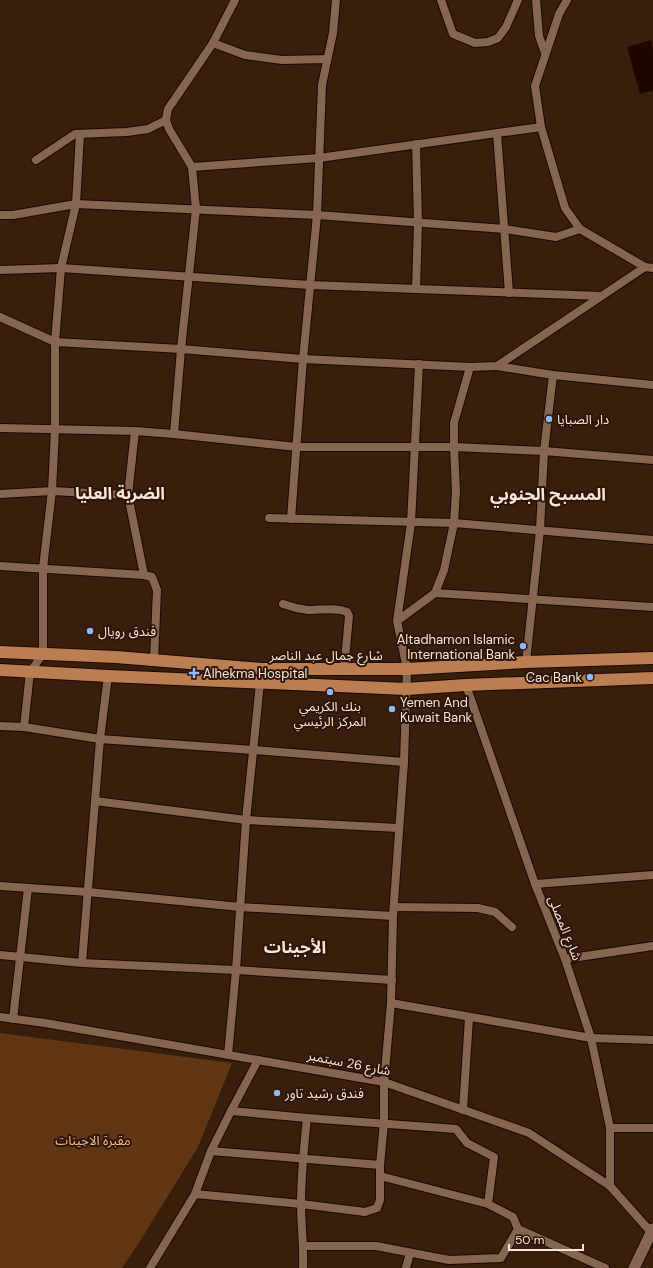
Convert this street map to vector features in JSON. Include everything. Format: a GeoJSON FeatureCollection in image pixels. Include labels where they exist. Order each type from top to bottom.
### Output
{"type":"FeatureCollection","features":[{"type":"Feature","properties":{"kind":"main road","name":"شارع جمال عبد الناصر"},"geometry":{"type":"LineString","coordinates":[[0,652],[116,657],[262,669],[344,670],[407,669],[526,662],[653,658]]}},
{"type":"Feature","properties":{"kind":"main road"},"geometry":{"type":"LineString","coordinates":[[0,670],[406,690],[466,685],[653,678]]}},
{"type":"Feature","properties":{"kind":"main road"},"geometry":{"type":"LineString","coordinates":[[634,1268],[652,1231]]}},
{"type":"Feature","properties":{"kind":"street"},"geometry":{"type":"LineString","coordinates":[[174,434],[181,349],[196,209],[192,166],[169,129],[166,120],[168,109],[213,42],[235,0]]}},
{"type":"Feature","properties":{"kind":"street"},"geometry":{"type":"LineString","coordinates":[[291,519],[303,359],[317,215],[322,85],[333,32],[336,0]]}},
{"type":"Feature","properties":{"kind":"street"},"geometry":{"type":"LineString","coordinates":[[441,0],[453,34],[475,43],[488,42],[498,38],[506,27],[518,0]]}},
{"type":"Feature","properties":{"kind":"street"},"geometry":{"type":"LineString","coordinates":[[536,0],[539,36],[545,53]]}},
{"type":"Feature","properties":{"kind":"street"},"geometry":{"type":"LineString","coordinates":[[567,0],[559,14],[535,86],[541,127],[565,208],[580,229],[649,267]]}},
{"type":"Feature","properties":{"kind":"street"},"geometry":{"type":"LineString","coordinates":[[213,42],[245,55],[282,60],[327,59]]}},
{"type":"Feature","properties":{"kind":"street"},"geometry":{"type":"LineString","coordinates":[[36,160],[76,134],[127,132],[148,129],[166,120]]}},
{"type":"Feature","properties":{"kind":"street"},"geometry":{"type":"LineString","coordinates":[[192,166],[319,158],[541,127]]}},
{"type":"Feature","properties":{"kind":"street"},"geometry":{"type":"LineString","coordinates":[[497,133],[509,293]]}},
{"type":"Feature","properties":{"kind":"street"},"geometry":{"type":"LineString","coordinates":[[24,727],[30,672],[43,654],[43,568],[52,491],[55,342],[61,268],[76,204],[80,134]]}},
{"type":"Feature","properties":{"kind":"street"},"geometry":{"type":"LineString","coordinates":[[416,144],[418,223],[416,289]]}},
{"type":"Feature","properties":{"kind":"street"},"geometry":{"type":"LineString","coordinates":[[0,215],[13,215],[76,204],[317,215],[505,229],[556,237],[580,229]]}},
{"type":"Feature","properties":{"kind":"street"},"geometry":{"type":"LineString","coordinates":[[497,366],[601,296],[649,267]]}},
{"type":"Feature","properties":{"kind":"street"},"geometry":{"type":"LineString","coordinates":[[0,270],[61,268],[310,285],[601,296]]}},
{"type":"Feature","properties":{"kind":"street"},"geometry":{"type":"LineString","coordinates":[[0,317],[55,342],[181,349],[303,359],[470,367],[497,366],[553,375],[653,385]]}},
{"type":"Feature","properties":{"kind":"street"},"geometry":{"type":"LineString","coordinates":[[195,1194],[301,1204],[365,1212],[377,1208],[380,1200],[380,1165],[384,1124],[384,1082],[392,1003],[394,912],[398,828],[404,762],[407,669],[397,622],[411,523],[419,364]]}},
{"type":"Feature","properties":{"kind":"street"},"geometry":{"type":"LineString","coordinates":[[397,622],[435,593],[444,570],[454,523],[456,491],[454,423],[470,367]]}},
{"type":"Feature","properties":{"kind":"street"},"geometry":{"type":"LineString","coordinates":[[526,662],[540,530],[544,452],[553,375]]}},
{"type":"Feature","properties":{"kind":"street"},"geometry":{"type":"LineString","coordinates":[[0,428],[135,431],[297,447],[454,447],[653,460]]}},
{"type":"Feature","properties":{"kind":"street"},"geometry":{"type":"LineString","coordinates":[[135,431],[128,495],[144,575]]}},
{"type":"Feature","properties":{"kind":"street"},"geometry":{"type":"LineString","coordinates":[[0,494],[52,491],[128,495]]}},
{"type":"Feature","properties":{"kind":"street"},"geometry":{"type":"LineString","coordinates":[[269,518],[454,523],[653,540]]}},
{"type":"Feature","properties":{"kind":"street"},"geometry":{"type":"LineString","coordinates":[[0,566],[144,575],[152,577],[157,590],[154,660]]}},
{"type":"Feature","properties":{"kind":"street"},"geometry":{"type":"LineString","coordinates":[[435,593],[653,607]]}},
{"type":"Feature","properties":{"kind":"street"},"geometry":{"type":"LineString","coordinates":[[283,604],[294,608],[307,610],[341,610],[347,612],[349,616],[344,670]]}},
{"type":"Feature","properties":{"kind":"street"},"geometry":{"type":"LineString","coordinates":[[82,963],[100,739],[108,676]]}},
{"type":"Feature","properties":{"kind":"street"},"geometry":{"type":"LineString","coordinates":[[228,1055],[236,970],[246,820],[260,683]]}},
{"type":"Feature","properties":{"kind":"street","name":"شارع المصلى"},"geometry":{"type":"LineString","coordinates":[[466,685],[535,884],[565,959],[591,1038],[610,1128],[610,1186]]}},
{"type":"Feature","properties":{"kind":"street"},"geometry":{"type":"LineString","coordinates":[[0,726],[24,727],[100,739],[404,762]]}},
{"type":"Feature","properties":{"kind":"street"},"geometry":{"type":"LineString","coordinates":[[95,801],[246,820],[398,828]]}},
{"type":"Feature","properties":{"kind":"street"},"geometry":{"type":"LineString","coordinates":[[535,884],[653,875]]}},
{"type":"Feature","properties":{"kind":"street"},"geometry":{"type":"LineString","coordinates":[[0,886],[88,892],[240,907],[394,912],[478,908],[495,912],[512,927]]}},
{"type":"Feature","properties":{"kind":"street"},"geometry":{"type":"LineString","coordinates":[[13,1019],[28,888]]}},
{"type":"Feature","properties":{"kind":"street"},"geometry":{"type":"LineString","coordinates":[[565,959],[653,946]]}},
{"type":"Feature","properties":{"kind":"street"},"geometry":{"type":"LineString","coordinates":[[0,955],[82,963],[236,970],[392,980]]}},
{"type":"Feature","properties":{"kind":"street"},"geometry":{"type":"LineString","coordinates":[[392,1003],[469,1018],[591,1038],[653,1040]]}},
{"type":"Feature","properties":{"kind":"street","name":"شارع 26 سبتمبر"},"geometry":{"type":"LineString","coordinates":[[0,1017],[45,1023],[384,1082],[529,1133],[610,1186],[652,1231]]}},
{"type":"Feature","properties":{"kind":"street"},"geometry":{"type":"LineString","coordinates":[[463,1110],[469,1018]]}},
{"type":"Feature","properties":{"kind":"street"},"geometry":{"type":"LineString","coordinates":[[150,1268],[195,1194],[211,1151],[258,1060]]}},
{"type":"Feature","properties":{"kind":"street"},"geometry":{"type":"LineString","coordinates":[[231,1111],[456,1129],[468,1143],[494,1157],[488,1204]]}},
{"type":"Feature","properties":{"kind":"street"},"geometry":{"type":"LineString","coordinates":[[303,1268],[304,1246],[301,1204],[303,1158],[307,1118]]}},
{"type":"Feature","properties":{"kind":"street"},"geometry":{"type":"LineString","coordinates":[[610,1128],[653,1128]]}},
{"type":"Feature","properties":{"kind":"street"},"geometry":{"type":"LineString","coordinates":[[211,1151],[380,1165]]}},
{"type":"Feature","properties":{"kind":"street"},"geometry":{"type":"LineString","coordinates":[[380,1176],[488,1204],[513,1217],[518,1229],[605,1268]]}},
{"type":"Feature","properties":{"kind":"street"},"geometry":{"type":"LineString","coordinates":[[304,1246],[376,1246],[449,1260],[501,1258],[518,1229]]}},
{"type":"Feature","properties":{"kind":"street"},"geometry":{"type":"LineString","coordinates":[[406,1268],[410,1253]]}},
{"type":"Feature","properties":{"kind":"green space","name":"مقبرة الاجينات"},"geometry":{"type":"Polygon","coordinates":[[[0,1033],[232,1063],[198,1147],[122,1268],[0,1268],[0,1033]]]}},
{"type":"Feature","properties":{"kind":"shaded area"},"geometry":{"type":"Polygon","coordinates":[[[651,40],[653,50],[653,90],[640,94],[627,47],[651,40]]]}},
{"type":"Feature","properties":{"kind":"waterway"},"geometry":{"type":"LineString","coordinates":[[649,1248],[653,1243]]}},
{"type":"Feature","properties":{"kind":"place","name":"دار الصبايا"},"geometry":{"type":"Point","coordinates":[549,419]}},
{"type":"Feature","properties":{"kind":"place","name":"فندق رويال"},"geometry":{"type":"Point","coordinates":[90,631]}},
{"type":"Feature","properties":{"kind":"place","name":"Altadhamon Islamic International Bank"},"geometry":{"type":"Point","coordinates":[523,646]}},
{"type":"Feature","properties":{"kind":"place","name":"Alhekma Hospital"},"geometry":{"type":"Point","coordinates":[194,673]}},
{"type":"Feature","properties":{"kind":"place","name":"Cac Bank"},"geometry":{"type":"Point","coordinates":[590,677]}},
{"type":"Feature","properties":{"kind":"place","name":"بنك الكريمي المركز الرئيسي"},"geometry":{"type":"Point","coordinates":[330,692]}},
{"type":"Feature","properties":{"kind":"place","name":"Yemen And Kuwait Bank"},"geometry":{"type":"Point","coordinates":[392,709]}},
{"type":"Feature","properties":{"kind":"place","name":"فندق رشيد تاور"},"geometry":{"type":"Point","coordinates":[277,1093]}},
{"type":"Feature","properties":{"kind":"district","name":"الضربة العليا"},"geometry":{"type":"Point","coordinates":[120,493]}},
{"type":"Feature","properties":{"kind":"district","name":"المسبح الجنوبي"},"geometry":{"type":"Point","coordinates":[548,494]}},
{"type":"Feature","properties":{"kind":"district","name":"الأجينات"},"geometry":{"type":"Point","coordinates":[295,947]}}]}
